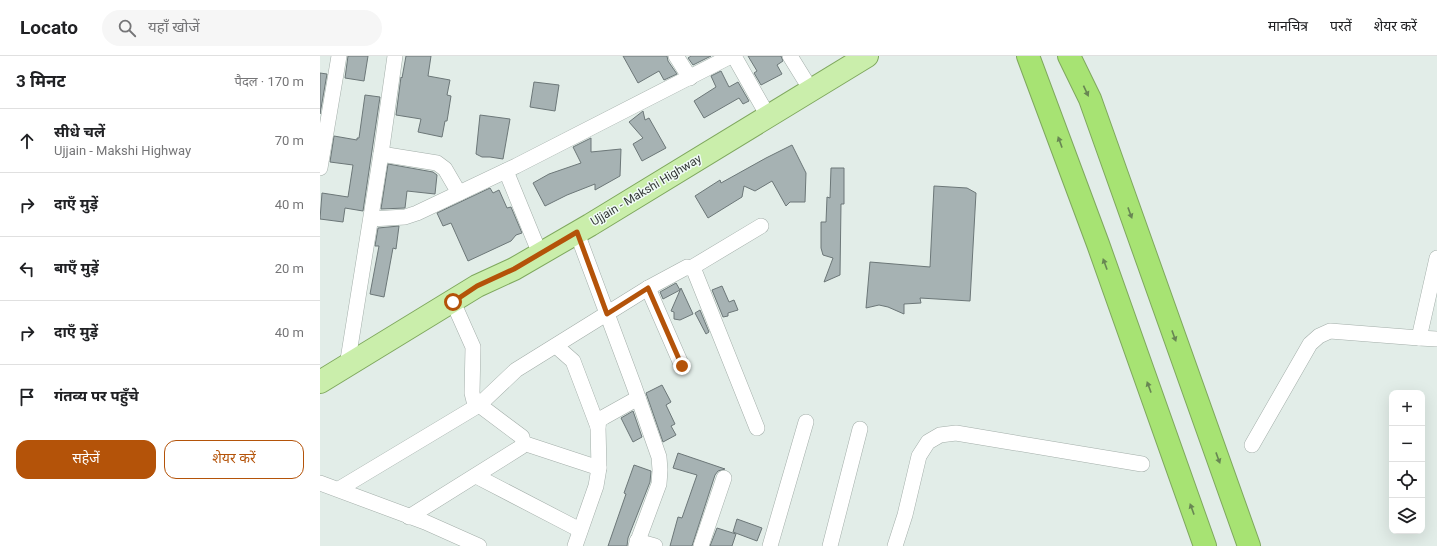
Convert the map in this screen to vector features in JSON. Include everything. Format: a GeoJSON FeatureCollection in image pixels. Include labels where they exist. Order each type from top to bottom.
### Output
{"type":"FeatureCollection","features":[{"type":"Feature","properties":{"kind":"highway"},"geometry":{"type":"LineString","coordinates":[[1028,56],[1098,244],[1205,546]]}},
{"type":"Feature","properties":{"kind":"highway"},"geometry":{"type":"LineString","coordinates":[[1069,56],[1090,100],[1249,546]]}},
{"type":"Feature","properties":{"kind":"main road","name":"Ujjain - Makshi Highway"},"geometry":{"type":"LineString","coordinates":[[322,376],[347,366],[477,286],[514,269],[577,232],[811,90],[846,62],[867,56]]}},
{"type":"Feature","properties":{"kind":"street"},"geometry":{"type":"LineString","coordinates":[[320,168],[339,56]]}},
{"type":"Feature","properties":{"kind":"street"},"geometry":{"type":"LineString","coordinates":[[347,366],[371,219],[395,56]]}},
{"type":"Feature","properties":{"kind":"street"},"geometry":{"type":"LineString","coordinates":[[676,56],[690,78]]}},
{"type":"Feature","properties":{"kind":"street"},"geometry":{"type":"LineString","coordinates":[[371,219],[405,217],[417,213],[506,171],[733,56],[768,116]]}},
{"type":"Feature","properties":{"kind":"street"},"geometry":{"type":"LineString","coordinates":[[790,56],[811,90]]}},
{"type":"Feature","properties":{"kind":"street"},"geometry":{"type":"LineString","coordinates":[[381,154],[437,163],[445,169],[459,193]]}},
{"type":"Feature","properties":{"kind":"street"},"geometry":{"type":"LineString","coordinates":[[506,171],[540,254]]}},
{"type":"Feature","properties":{"kind":"street"},"geometry":{"type":"LineString","coordinates":[[339,489],[479,404],[516,370],[648,288],[684,268],[691,268],[761,226]]}},
{"type":"Feature","properties":{"kind":"street"},"geometry":{"type":"LineString","coordinates":[[577,232],[658,457],[660,470],[658,484],[636,543],[655,546]]}},
{"type":"Feature","properties":{"kind":"street"},"geometry":{"type":"LineString","coordinates":[[1419,338],[1437,258]]}},
{"type":"Feature","properties":{"kind":"street"},"geometry":{"type":"LineString","coordinates":[[691,268],[694,270],[757,428]]}},
{"type":"Feature","properties":{"kind":"street"},"geometry":{"type":"LineString","coordinates":[[648,288],[682,366]]}},
{"type":"Feature","properties":{"kind":"street"},"geometry":{"type":"LineString","coordinates":[[409,517],[521,447],[523,443],[522,437],[474,401],[472,393],[473,347],[453,302]]}},
{"type":"Feature","properties":{"kind":"street"},"geometry":{"type":"LineString","coordinates":[[1252,445],[1310,344],[1319,336],[1330,331],[1437,339]]}},
{"type":"Feature","properties":{"kind":"street"},"geometry":{"type":"LineString","coordinates":[[556,346],[573,361],[598,427],[600,468],[596,486],[575,546]]}},
{"type":"Feature","properties":{"kind":"street"},"geometry":{"type":"LineString","coordinates":[[598,427],[600,420],[604,417],[638,398]]}},
{"type":"Feature","properties":{"kind":"street"},"geometry":{"type":"LineString","coordinates":[[770,546],[806,422]]}},
{"type":"Feature","properties":{"kind":"street"},"geometry":{"type":"LineString","coordinates":[[830,546],[860,429]]}},
{"type":"Feature","properties":{"kind":"street"},"geometry":{"type":"LineString","coordinates":[[895,546],[905,515],[919,456],[928,442],[940,435],[956,433],[1142,464]]}},
{"type":"Feature","properties":{"kind":"street"},"geometry":{"type":"LineString","coordinates":[[523,443],[600,468]]}},
{"type":"Feature","properties":{"kind":"street"},"geometry":{"type":"LineString","coordinates":[[476,476],[580,530]]}},
{"type":"Feature","properties":{"kind":"street"},"geometry":{"type":"LineString","coordinates":[[701,546],[724,478]]}},
{"type":"Feature","properties":{"kind":"street"},"geometry":{"type":"LineString","coordinates":[[320,483],[425,522],[474,545]]}},
{"type":"Feature","properties":{"kind":"building"},"geometry":{"type":"Polygon","coordinates":[[[348,56],[368,56],[364,81],[345,78],[348,56]]]}},
{"type":"Feature","properties":{"kind":"building"},"geometry":{"type":"Polygon","coordinates":[[[406,56],[431,56],[428,76],[450,80],[447,95],[451,96],[447,121],[445,121],[442,137],[418,132],[421,119],[396,115],[401,77],[402,78],[406,56]]]}},
{"type":"Feature","properties":{"kind":"building"},"geometry":{"type":"Polygon","coordinates":[[[623,56],[667,56],[668,61],[677,74],[664,80],[659,71],[638,83],[623,56]]]}},
{"type":"Feature","properties":{"kind":"building"},"geometry":{"type":"Polygon","coordinates":[[[691,56],[711,56],[693,65],[688,58],[691,56]]]}},
{"type":"Feature","properties":{"kind":"building"},"geometry":{"type":"Polygon","coordinates":[[[748,56],[781,56],[783,61],[777,65],[782,74],[761,85],[754,73],[757,71],[748,56]]]}},
{"type":"Feature","properties":{"kind":"building"},"geometry":{"type":"Polygon","coordinates":[[[721,71],[729,87],[738,82],[749,101],[743,104],[739,98],[704,118],[694,101],[716,87],[711,76],[721,71]]]}},
{"type":"Feature","properties":{"kind":"building"},"geometry":{"type":"Polygon","coordinates":[[[320,73],[327,74],[320,114],[320,73]]]}},
{"type":"Feature","properties":{"kind":"building"},"geometry":{"type":"Polygon","coordinates":[[[534,82],[559,85],[555,111],[530,107],[534,82]]]}},
{"type":"Feature","properties":{"kind":"building"},"geometry":{"type":"Polygon","coordinates":[[[365,95],[380,97],[363,211],[345,208],[343,222],[320,219],[322,193],[348,197],[353,165],[330,162],[334,136],[357,140],[357,138],[359,138],[365,95]]]}},
{"type":"Feature","properties":{"kind":"building"},"geometry":{"type":"Polygon","coordinates":[[[643,111],[645,120],[649,118],[666,148],[642,161],[633,144],[643,138],[629,122],[643,111]]]}},
{"type":"Feature","properties":{"kind":"building"},"geometry":{"type":"Polygon","coordinates":[[[480,115],[510,119],[503,159],[482,157],[476,154],[480,115]]]}},
{"type":"Feature","properties":{"kind":"building"},"geometry":{"type":"Polygon","coordinates":[[[591,138],[591,152],[621,149],[620,176],[595,190],[595,184],[567,195],[545,206],[533,183],[549,174],[581,163],[573,147],[591,138]]]}},
{"type":"Feature","properties":{"kind":"building"},"geometry":{"type":"Polygon","coordinates":[[[792,145],[806,173],[805,202],[790,202],[786,206],[772,181],[755,191],[744,186],[742,197],[708,218],[695,196],[720,180],[721,183],[792,145]]]}},
{"type":"Feature","properties":{"kind":"building"},"geometry":{"type":"Polygon","coordinates":[[[388,164],[433,172],[437,175],[435,194],[407,191],[405,208],[381,209],[388,164]]]}},
{"type":"Feature","properties":{"kind":"building"},"geometry":{"type":"Polygon","coordinates":[[[831,168],[844,168],[844,204],[841,204],[840,275],[824,282],[833,258],[823,255],[821,248],[821,222],[826,222],[827,197],[830,198],[831,168]]]}},
{"type":"Feature","properties":{"kind":"building"},"geometry":{"type":"Polygon","coordinates":[[[934,186],[967,188],[976,193],[970,301],[920,298],[921,303],[904,304],[904,314],[879,305],[866,308],[870,262],[930,267],[934,186]]]}},
{"type":"Feature","properties":{"kind":"building"},"geometry":{"type":"Polygon","coordinates":[[[490,188],[493,193],[499,190],[507,208],[511,207],[522,233],[516,235],[511,241],[468,261],[451,223],[443,226],[437,213],[490,188]]]}},
{"type":"Feature","properties":{"kind":"building"},"geometry":{"type":"Polygon","coordinates":[[[399,226],[396,249],[393,248],[384,297],[370,294],[379,246],[375,246],[378,228],[399,226]]]}},
{"type":"Feature","properties":{"kind":"building"},"geometry":{"type":"Polygon","coordinates":[[[676,283],[680,290],[663,299],[660,292],[676,283]]]}},
{"type":"Feature","properties":{"kind":"building"},"geometry":{"type":"Polygon","coordinates":[[[722,286],[729,302],[734,300],[738,310],[728,313],[728,316],[723,317],[712,290],[722,286]]]}},
{"type":"Feature","properties":{"kind":"building"},"geometry":{"type":"Polygon","coordinates":[[[681,288],[693,314],[680,320],[674,319],[674,312],[671,311],[681,288]]]}},
{"type":"Feature","properties":{"kind":"building"},"geometry":{"type":"Polygon","coordinates":[[[700,310],[709,332],[706,334],[695,313],[700,310]]]}},
{"type":"Feature","properties":{"kind":"building"},"geometry":{"type":"Polygon","coordinates":[[[662,385],[671,402],[666,405],[675,424],[671,426],[676,435],[663,442],[646,393],[662,385]]]}},
{"type":"Feature","properties":{"kind":"building"},"geometry":{"type":"Polygon","coordinates":[[[633,411],[642,437],[633,442],[621,418],[633,411]]]}},
{"type":"Feature","properties":{"kind":"building"},"geometry":{"type":"Polygon","coordinates":[[[678,453],[725,469],[718,471],[715,475],[692,546],[670,546],[678,517],[682,518],[697,475],[673,468],[678,453]]]}},
{"type":"Feature","properties":{"kind":"building"},"geometry":{"type":"Polygon","coordinates":[[[634,465],[651,471],[650,482],[628,538],[627,546],[608,546],[626,494],[624,493],[634,465]]]}},
{"type":"Feature","properties":{"kind":"building"},"geometry":{"type":"Polygon","coordinates":[[[737,519],[762,528],[757,541],[733,532],[737,519]]]}},
{"type":"Feature","properties":{"kind":"building"},"geometry":{"type":"Polygon","coordinates":[[[717,528],[736,534],[732,546],[710,546],[717,528]]]}},
{"type":"Feature","properties":{"kind":"route"},"geometry":{"type":"LineString","coordinates":[[453,302],[477,286],[514,269],[577,232],[607,314],[648,288],[682,366]]}}]}
